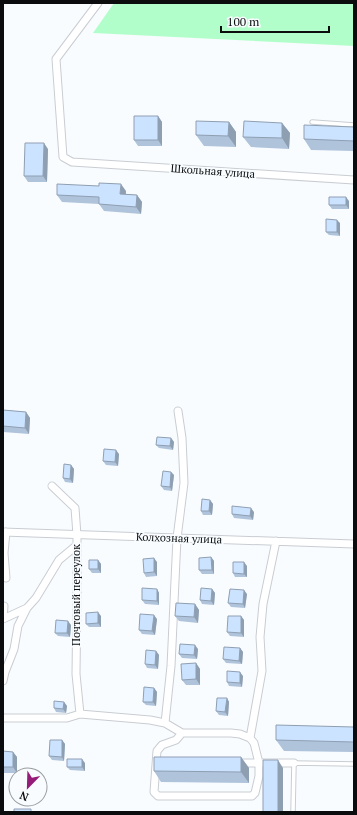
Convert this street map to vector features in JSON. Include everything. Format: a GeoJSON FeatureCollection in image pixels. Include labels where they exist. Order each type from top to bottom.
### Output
{"type":"FeatureCollection","features":[{"type":"Feature","properties":{"kind":"street","name":"Школьная улица"},"geometry":{"type":"LineString","coordinates":[[98,3],[56,59],[63,157],[72,162],[354,180]]}},
{"type":"Feature","properties":{"kind":"street"},"geometry":{"type":"LineString","coordinates":[[165,723],[171,666],[177,538],[184,483],[182,438],[178,410]]}},
{"type":"Feature","properties":{"kind":"street","name":"Почтовый переулок"},"geometry":{"type":"LineString","coordinates":[[52,486],[76,508],[76,674],[80,714]]}},
{"type":"Feature","properties":{"kind":"street"},"geometry":{"type":"LineString","coordinates":[[5,532],[4,553],[6,578]]}},
{"type":"Feature","properties":{"kind":"street","name":"Колхозная улица"},"geometry":{"type":"LineString","coordinates":[[5,532],[354,544]]}},
{"type":"Feature","properties":{"kind":"street"},"geometry":{"type":"LineString","coordinates":[[250,738],[262,670],[260,637],[263,604],[276,541]]}},
{"type":"Feature","properties":{"kind":"street"},"geometry":{"type":"LineString","coordinates":[[3,681],[14,649],[18,626],[27,608],[36,598],[60,560],[77,545]]}},
{"type":"Feature","properties":{"kind":"street"},"geometry":{"type":"LineString","coordinates":[[4,606],[3,619],[27,608]]}},
{"type":"Feature","properties":{"kind":"street"},"geometry":{"type":"LineString","coordinates":[[3,718],[67,718],[80,714],[150,720],[165,723],[182,733],[240,734],[250,738],[254,743],[259,763],[259,776],[252,796],[158,796],[154,792],[157,751],[162,745],[176,740],[182,733]]}},
{"type":"Feature","properties":{"kind":"street"},"geometry":{"type":"LineString","coordinates":[[156,762],[164,763]]}},
{"type":"Feature","properties":{"kind":"street"},"geometry":{"type":"LineString","coordinates":[[227,763],[294,763]]}},
{"type":"Feature","properties":{"kind":"lane"},"geometry":{"type":"LineString","coordinates":[[312,122],[354,125]]}},
{"type":"Feature","properties":{"kind":"lane"},"geometry":{"type":"LineString","coordinates":[[293,812],[294,763],[354,764]]}},
{"type":"Feature","properties":{"kind":"green space"},"geometry":{"type":"Polygon","coordinates":[[[114,3],[354,3],[354,46],[93,33],[114,3]]]}},
{"type":"Feature","properties":{"kind":"building"},"geometry":{"type":"Polygon","coordinates":[[[134,116],[158,116],[158,140],[134,140],[134,116]]]}},
{"type":"Feature","properties":{"kind":"building"},"geometry":{"type":"Polygon","coordinates":[[[196,121],[229,122],[228,136],[196,135],[196,121]]]}},
{"type":"Feature","properties":{"kind":"building"},"geometry":{"type":"Polygon","coordinates":[[[244,121],[282,123],[282,138],[243,137],[244,121]]]}},
{"type":"Feature","properties":{"kind":"building"},"geometry":{"type":"Polygon","coordinates":[[[304,125],[354,127],[354,141],[304,139],[304,125]]]}},
{"type":"Feature","properties":{"kind":"building"},"geometry":{"type":"Polygon","coordinates":[[[25,143],[44,143],[43,176],[24,176],[25,143]]]}},
{"type":"Feature","properties":{"kind":"building"},"geometry":{"type":"Polygon","coordinates":[[[99,183],[121,184],[120,194],[137,195],[136,207],[99,204],[99,197],[57,195],[57,184],[99,186],[99,183]]]}},
{"type":"Feature","properties":{"kind":"building"},"geometry":{"type":"Polygon","coordinates":[[[329,197],[346,197],[346,205],[329,205],[329,197]]]}},
{"type":"Feature","properties":{"kind":"building"},"geometry":{"type":"Polygon","coordinates":[[[326,219],[337,220],[337,232],[326,232],[326,219]]]}},
{"type":"Feature","properties":{"kind":"building"},"geometry":{"type":"Polygon","coordinates":[[[3,410],[26,412],[25,428],[3,426],[3,410]]]}},
{"type":"Feature","properties":{"kind":"building"},"geometry":{"type":"Polygon","coordinates":[[[157,437],[171,438],[170,446],[156,445],[157,437]]]}},
{"type":"Feature","properties":{"kind":"building"},"geometry":{"type":"Polygon","coordinates":[[[104,449],[116,450],[115,462],[103,461],[104,449]]]}},
{"type":"Feature","properties":{"kind":"building"},"geometry":{"type":"Polygon","coordinates":[[[64,464],[71,465],[70,479],[63,478],[64,464]]]}},
{"type":"Feature","properties":{"kind":"building"},"geometry":{"type":"Polygon","coordinates":[[[163,471],[171,472],[170,487],[161,486],[163,471]]]}},
{"type":"Feature","properties":{"kind":"building"},"geometry":{"type":"Polygon","coordinates":[[[202,499],[210,500],[209,511],[201,511],[202,499]]]}},
{"type":"Feature","properties":{"kind":"building"},"geometry":{"type":"Polygon","coordinates":[[[232,506],[251,508],[250,516],[232,514],[232,506]]]}},
{"type":"Feature","properties":{"kind":"building"},"geometry":{"type":"Polygon","coordinates":[[[211,557],[212,570],[199,570],[199,558],[211,557]]]}},
{"type":"Feature","properties":{"kind":"building"},"geometry":{"type":"Polygon","coordinates":[[[154,558],[154,572],[144,573],[143,559],[154,558]]]}},
{"type":"Feature","properties":{"kind":"building"},"geometry":{"type":"Polygon","coordinates":[[[89,560],[98,560],[98,569],[89,569],[89,560]]]}},
{"type":"Feature","properties":{"kind":"building"},"geometry":{"type":"Polygon","coordinates":[[[233,562],[244,562],[244,574],[233,573],[233,562]]]}},
{"type":"Feature","properties":{"kind":"building"},"geometry":{"type":"Polygon","coordinates":[[[142,588],[157,589],[157,601],[142,600],[142,588]]]}},
{"type":"Feature","properties":{"kind":"building"},"geometry":{"type":"Polygon","coordinates":[[[201,588],[212,589],[211,601],[200,600],[201,588]]]}},
{"type":"Feature","properties":{"kind":"building"},"geometry":{"type":"Polygon","coordinates":[[[230,589],[244,590],[243,604],[228,603],[230,589]]]}},
{"type":"Feature","properties":{"kind":"building"},"geometry":{"type":"Polygon","coordinates":[[[176,603],[195,604],[194,617],[175,616],[176,603]]]}},
{"type":"Feature","properties":{"kind":"building"},"geometry":{"type":"Polygon","coordinates":[[[98,612],[98,623],[86,624],[86,613],[98,612]]]}},
{"type":"Feature","properties":{"kind":"building"},"geometry":{"type":"Polygon","coordinates":[[[140,614],[154,615],[152,631],[139,630],[140,614]]]}},
{"type":"Feature","properties":{"kind":"building"},"geometry":{"type":"Polygon","coordinates":[[[228,616],[241,616],[241,633],[227,632],[228,616]]]}},
{"type":"Feature","properties":{"kind":"building"},"geometry":{"type":"Polygon","coordinates":[[[56,620],[68,621],[67,633],[55,633],[56,620]]]}},
{"type":"Feature","properties":{"kind":"building"},"geometry":{"type":"Polygon","coordinates":[[[180,644],[195,645],[194,655],[179,654],[180,644]]]}},
{"type":"Feature","properties":{"kind":"building"},"geometry":{"type":"Polygon","coordinates":[[[224,647],[240,648],[239,661],[223,659],[224,647]]]}},
{"type":"Feature","properties":{"kind":"building"},"geometry":{"type":"Polygon","coordinates":[[[146,650],[156,651],[155,665],[145,664],[146,650]]]}},
{"type":"Feature","properties":{"kind":"building"},"geometry":{"type":"Polygon","coordinates":[[[196,663],[196,679],[182,680],[181,664],[196,663]]]}},
{"type":"Feature","properties":{"kind":"building"},"geometry":{"type":"Polygon","coordinates":[[[227,671],[240,672],[240,683],[227,682],[227,671]]]}},
{"type":"Feature","properties":{"kind":"building"},"geometry":{"type":"Polygon","coordinates":[[[144,687],[154,688],[153,702],[143,702],[144,687]]]}},
{"type":"Feature","properties":{"kind":"building"},"geometry":{"type":"Polygon","coordinates":[[[217,698],[227,698],[225,712],[216,711],[217,698]]]}},
{"type":"Feature","properties":{"kind":"building"},"geometry":{"type":"Polygon","coordinates":[[[54,701],[64,702],[63,709],[54,708],[54,701]]]}},
{"type":"Feature","properties":{"kind":"building"},"geometry":{"type":"Polygon","coordinates":[[[276,725],[354,727],[354,742],[276,740],[276,725]]]}},
{"type":"Feature","properties":{"kind":"building"},"geometry":{"type":"Polygon","coordinates":[[[50,740],[62,740],[62,757],[49,756],[50,740]]]}},
{"type":"Feature","properties":{"kind":"building"},"geometry":{"type":"Polygon","coordinates":[[[3,751],[13,752],[13,767],[3,767],[3,751]]]}},
{"type":"Feature","properties":{"kind":"building"},"geometry":{"type":"Polygon","coordinates":[[[154,757],[241,757],[241,772],[154,771],[154,757]]]}},
{"type":"Feature","properties":{"kind":"building"},"geometry":{"type":"Polygon","coordinates":[[[67,759],[82,759],[82,767],[67,767],[67,759]]]}},
{"type":"Feature","properties":{"kind":"building"},"geometry":{"type":"Polygon","coordinates":[[[263,760],[278,760],[278,812],[263,812],[263,760]]]}},
{"type":"Feature","properties":{"kind":"building"},"geometry":{"type":"Polygon","coordinates":[[[14,809],[31,809],[31,812],[14,812],[14,809]]]}}]}
